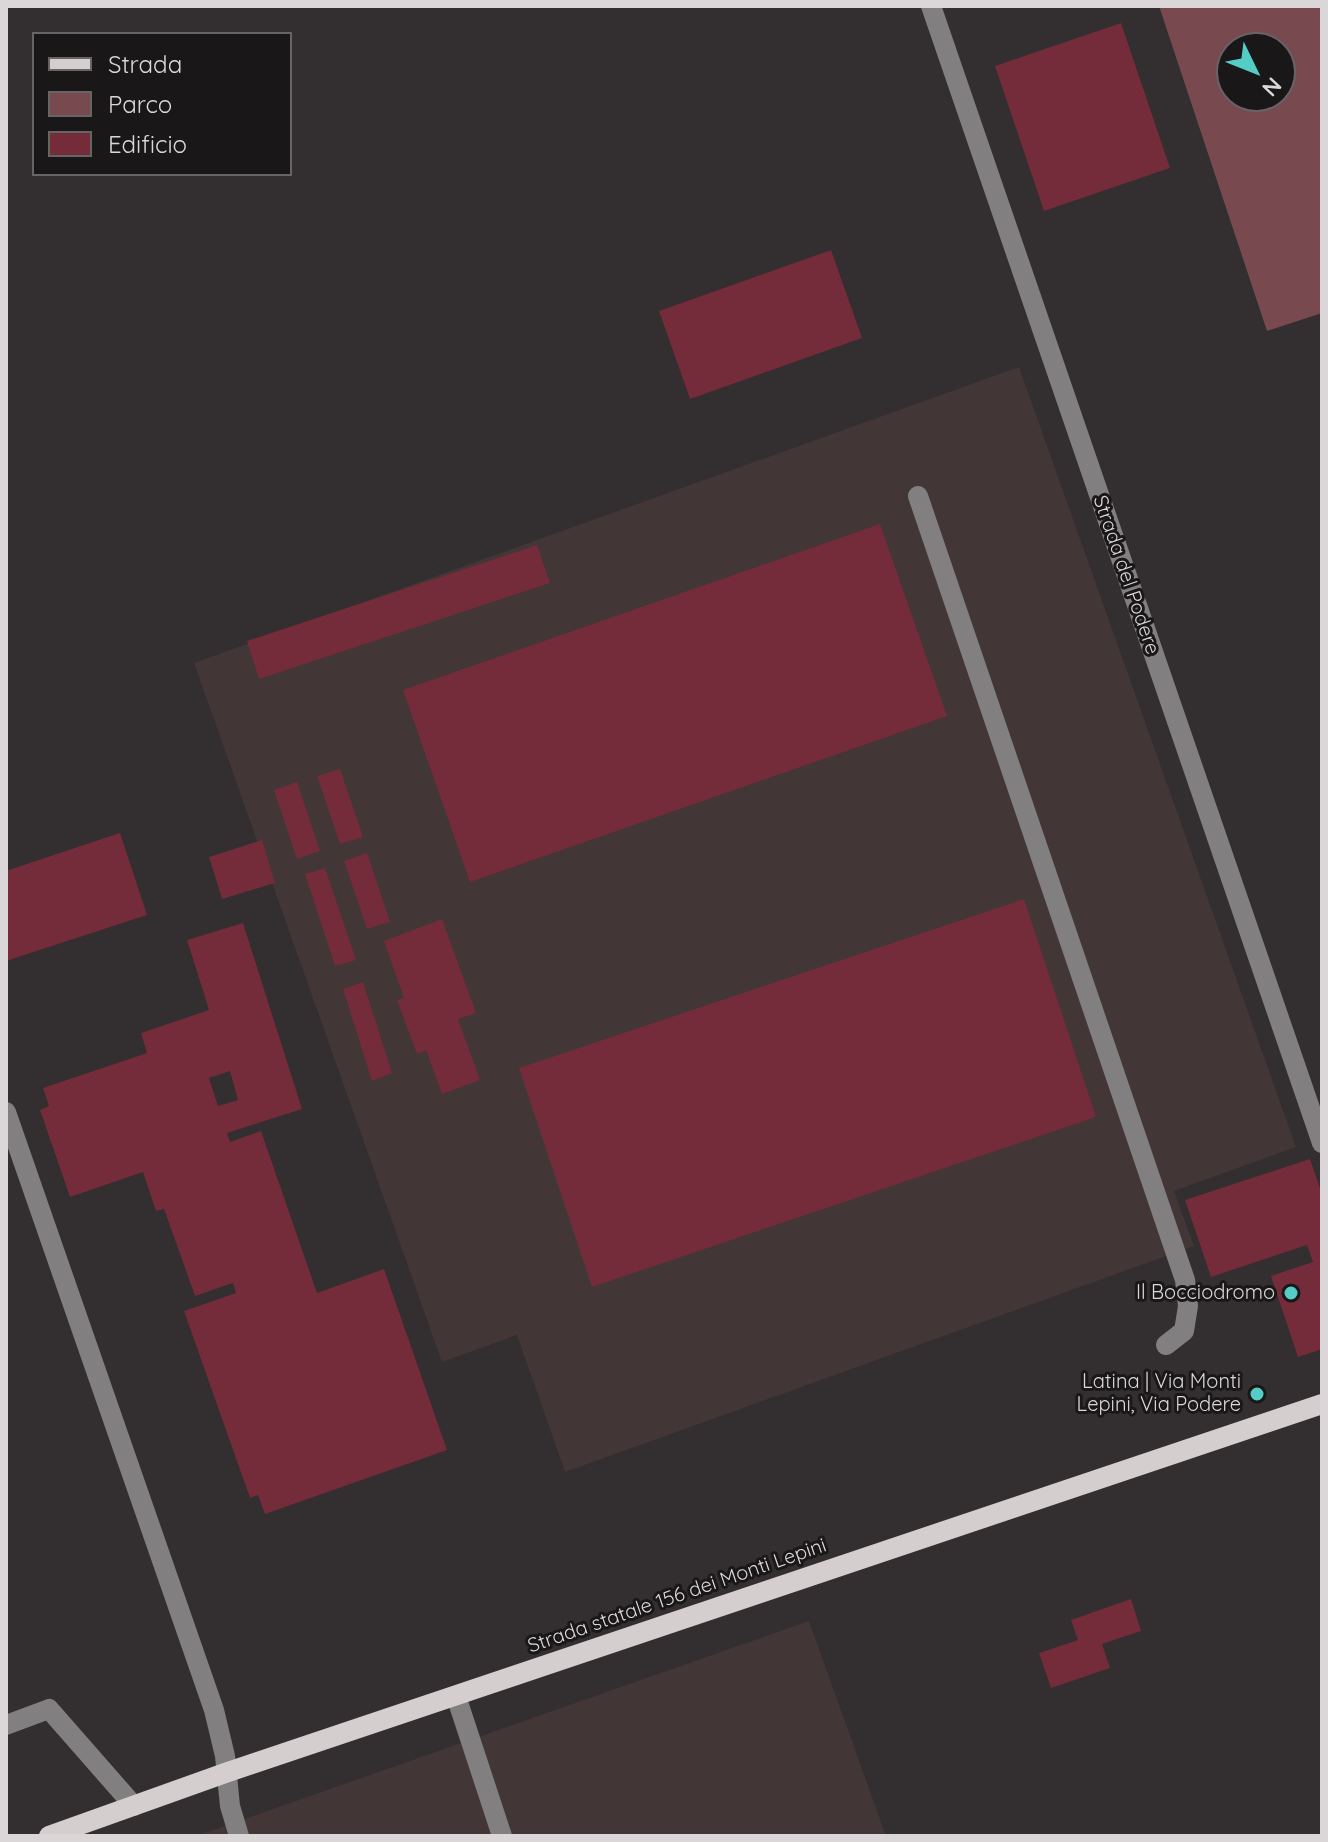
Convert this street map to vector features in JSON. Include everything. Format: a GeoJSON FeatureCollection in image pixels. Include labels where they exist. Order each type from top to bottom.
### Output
{"type":"FeatureCollection","features":[{"type":"Feature","properties":{"kind":"main road","name":"Strada statale 156 dei Monti Lepini"},"geometry":{"type":"LineString","coordinates":[[49,1836],[228,1772],[1322,1404]]}},
{"type":"Feature","properties":{"kind":"street","name":"Strada del Podere"},"geometry":{"type":"LineString","coordinates":[[931,6],[1322,1143]]}},
{"type":"Feature","properties":{"kind":"street"},"geometry":{"type":"LineString","coordinates":[[918,496],[1185,1280],[1188,1306],[1184,1331],[1166,1345]]}},
{"type":"Feature","properties":{"kind":"street"},"geometry":{"type":"LineString","coordinates":[[6,1112],[214,1710],[228,1772],[230,1806],[239,1836]]}},
{"type":"Feature","properties":{"kind":"street"},"geometry":{"type":"LineString","coordinates":[[456,1696],[502,1836]]}},
{"type":"Feature","properties":{"kind":"street"},"geometry":{"type":"LineString","coordinates":[[6,1725],[49,1709],[134,1806]]}},
{"type":"Feature","properties":{"kind":"shaded area"},"geometry":{"type":"Polygon","coordinates":[[[1019,367],[1296,1147],[1174,1191],[1194,1246],[565,1472],[517,1335],[442,1362],[194,663],[1019,367]]]}},
{"type":"Feature","properties":{"kind":"shaded area"},"geometry":{"type":"Polygon","coordinates":[[[809,1621],[886,1836],[196,1836],[809,1621]]]}},
{"type":"Feature","properties":{"kind":"green space"},"geometry":{"type":"Polygon","coordinates":[[[1159,6],[1322,6],[1322,313],[1267,331],[1159,6]]]}},
{"type":"Feature","properties":{"kind":"building"},"geometry":{"type":"Polygon","coordinates":[[[1121,23],[1170,168],[1044,211],[995,66],[1121,23]]]}},
{"type":"Feature","properties":{"kind":"building"},"geometry":{"type":"Polygon","coordinates":[[[831,250],[862,338],[690,399],[659,311],[831,250]]]}},
{"type":"Feature","properties":{"kind":"building"},"geometry":{"type":"Polygon","coordinates":[[[880,524],[947,716],[470,882],[403,690],[880,524]]]}},
{"type":"Feature","properties":{"kind":"building"},"geometry":{"type":"Polygon","coordinates":[[[537,545],[550,583],[259,679],[247,641],[537,545]]]}},
{"type":"Feature","properties":{"kind":"building"},"geometry":{"type":"Polygon","coordinates":[[[340,769],[363,837],[340,844],[317,776],[340,769]]]}},
{"type":"Feature","properties":{"kind":"building"},"geometry":{"type":"Polygon","coordinates":[[[297,782],[320,851],[297,859],[274,790],[297,782]]]}},
{"type":"Feature","properties":{"kind":"building"},"geometry":{"type":"Polygon","coordinates":[[[120,833],[147,915],[6,961],[6,871],[120,833]]]}},
{"type":"Feature","properties":{"kind":"building"},"geometry":{"type":"Polygon","coordinates":[[[262,840],[275,883],[222,899],[209,857],[262,840]]]}},
{"type":"Feature","properties":{"kind":"building"},"geometry":{"type":"Polygon","coordinates":[[[367,853],[390,922],[367,929],[344,861],[367,853]]]}},
{"type":"Feature","properties":{"kind":"building"},"geometry":{"type":"Polygon","coordinates":[[[325,868],[356,960],[335,966],[305,874],[325,868]]]}},
{"type":"Feature","properties":{"kind":"building"},"geometry":{"type":"Polygon","coordinates":[[[1024,899],[1096,1117],[592,1287],[519,1068],[1024,899]]]}},
{"type":"Feature","properties":{"kind":"building"},"geometry":{"type":"Polygon","coordinates":[[[442,919],[476,1013],[458,1019],[480,1080],[442,1094],[426,1050],[417,1054],[397,1000],[404,998],[384,941],[442,919]]]}},
{"type":"Feature","properties":{"kind":"building"},"geometry":{"type":"Polygon","coordinates":[[[243,923],[302,1109],[227,1133],[230,1142],[261,1131],[317,1293],[384,1269],[447,1450],[265,1514],[258,1495],[250,1498],[184,1311],[236,1293],[233,1283],[195,1296],[164,1209],[156,1211],[143,1172],[70,1197],[40,1110],[49,1106],[43,1088],[147,1053],[141,1033],[209,1010],[187,940],[243,923]],[[230,1071],[209,1078],[218,1106],[238,1100],[230,1071]]]}},
{"type":"Feature","properties":{"kind":"building"},"geometry":{"type":"Polygon","coordinates":[[[363,982],[392,1073],[372,1081],[343,989],[363,982]]]}},
{"type":"Feature","properties":{"kind":"building"},"geometry":{"type":"Polygon","coordinates":[[[1310,1159],[1322,1194],[1322,1349],[1298,1357],[1271,1276],[1313,1262],[1307,1245],[1211,1277],[1185,1200],[1310,1159]]]}},
{"type":"Feature","properties":{"kind":"building"},"geometry":{"type":"Polygon","coordinates":[[[1131,1599],[1141,1631],[1102,1644],[1110,1668],[1051,1688],[1039,1653],[1078,1640],[1071,1620],[1131,1599]]]}},
{"type":"Feature","properties":{"kind":"place","name":"Il Bocciodromo"},"geometry":{"type":"Point","coordinates":[1291,1293]}},
{"type":"Feature","properties":{"kind":"place","name":"Latina | Via Monti Lepini, Via Podere"},"geometry":{"type":"Point","coordinates":[1257,1394]}}]}
